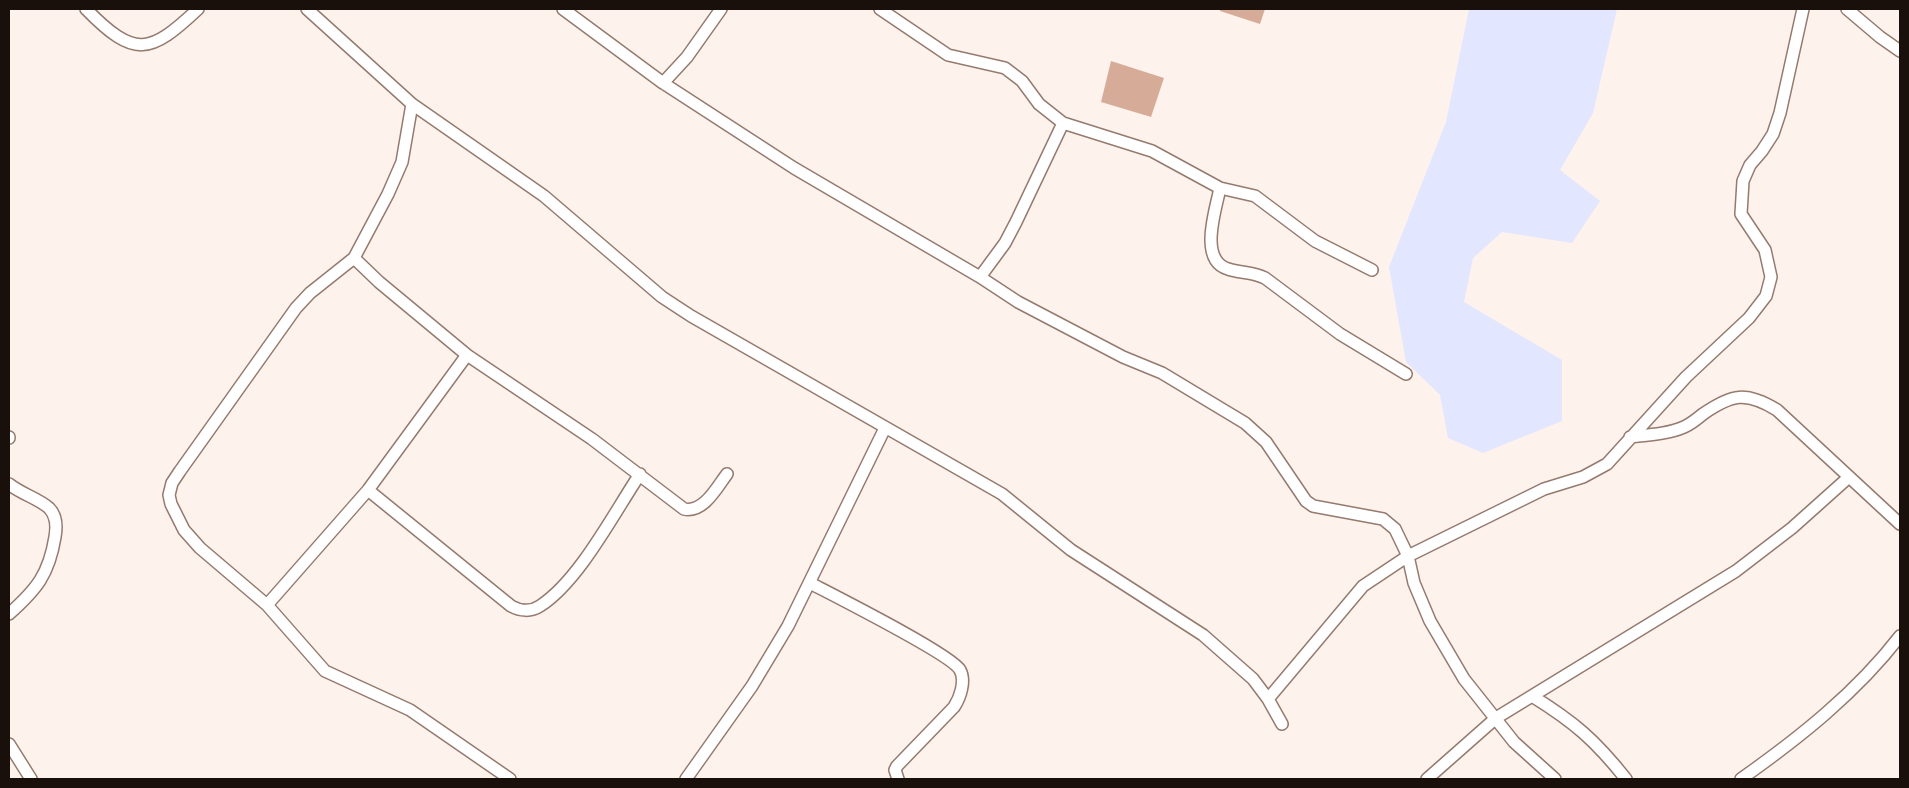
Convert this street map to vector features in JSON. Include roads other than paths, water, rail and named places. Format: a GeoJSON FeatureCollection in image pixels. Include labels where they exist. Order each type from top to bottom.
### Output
{"type":"FeatureCollection","features":[{"type":"Feature","properties":{"kind":"street"},"geometry":{"type":"LineString","coordinates":[[86,9],[120,40],[150,44],[161,41],[171,34],[198,9]]}},
{"type":"Feature","properties":{"kind":"street"},"geometry":{"type":"LineString","coordinates":[[307,9],[412,104],[544,196],[662,296],[692,316],[1002,494],[1070,550],[1203,635],[1253,678],[1282,724]]}},
{"type":"Feature","properties":{"kind":"street"},"geometry":{"type":"LineString","coordinates":[[563,9],[663,83],[794,168],[980,277],[1047,319],[1124,358],[1162,373],[1245,423],[1266,442],[1306,501],[1322,509],[1383,519],[1395,529],[1408,556],[1414,583],[1430,621],[1464,679],[1514,742],[1555,779]]}},
{"type":"Feature","properties":{"kind":"street"},"geometry":{"type":"LineString","coordinates":[[663,83],[686,57],[721,9]]}},
{"type":"Feature","properties":{"kind":"street"},"geometry":{"type":"LineString","coordinates":[[880,9],[948,55],[1005,68],[1022,81],[1039,104],[1063,123],[1152,151],[1220,188],[1255,196],[1315,241],[1372,270]]}},
{"type":"Feature","properties":{"kind":"street"},"geometry":{"type":"LineString","coordinates":[[1268,699],[1363,586],[1408,556],[1544,490],[1583,477],[1607,464],[1686,377],[1749,318],[1766,296],[1771,277],[1765,250],[1741,214],[1743,181],[1750,165],[1762,151],[1775,127],[1803,9]]}},
{"type":"Feature","properties":{"kind":"street"},"geometry":{"type":"LineString","coordinates":[[1847,9],[1880,38],[1900,51]]}},
{"type":"Feature","properties":{"kind":"street"},"geometry":{"type":"LineString","coordinates":[[412,104],[402,162],[388,194],[354,258],[310,293],[296,308],[180,471],[169,495],[171,504],[184,530],[200,548],[267,604],[325,671],[417,714],[510,779]]}},
{"type":"Feature","properties":{"kind":"street"},"geometry":{"type":"LineString","coordinates":[[980,277],[1005,243],[1063,123]]}},
{"type":"Feature","properties":{"kind":"street"},"geometry":{"type":"LineString","coordinates":[[1220,188],[1210,242],[1216,262],[1227,269],[1255,274],[1265,278],[1340,334],[1406,374]]}},
{"type":"Feature","properties":{"kind":"street"},"geometry":{"type":"LineString","coordinates":[[354,258],[467,355],[640,474],[676,505],[690,510],[704,503],[727,474]]}},
{"type":"Feature","properties":{"kind":"street"},"geometry":{"type":"LineString","coordinates":[[267,604],[368,490],[467,355]]}},
{"type":"Feature","properties":{"kind":"street"},"geometry":{"type":"LineString","coordinates":[[1630,437],[1686,427],[1718,404],[1732,398],[1748,396],[1762,401],[1777,410],[1900,524]]}},
{"type":"Feature","properties":{"kind":"street"},"geometry":{"type":"LineString","coordinates":[[686,779],[752,686],[788,626],[885,428]]}},
{"type":"Feature","properties":{"kind":"street"},"geometry":{"type":"LineString","coordinates":[[368,490],[510,606],[523,610],[539,607],[557,592],[582,562],[640,474]]}},
{"type":"Feature","properties":{"kind":"street"},"geometry":{"type":"LineString","coordinates":[[1426,779],[1496,718],[1657,622],[1736,571],[1792,528],[1849,477]]}},
{"type":"Feature","properties":{"kind":"street"},"geometry":{"type":"LineString","coordinates":[[9,484],[48,507],[55,516],[57,526],[51,562],[40,583],[9,614]]}},
{"type":"Feature","properties":{"kind":"street"},"geometry":{"type":"LineString","coordinates":[[810,583],[940,653],[960,670],[962,678],[960,698],[954,707],[897,766],[895,770],[898,779]]}},
{"type":"Feature","properties":{"kind":"street"},"geometry":{"type":"LineString","coordinates":[[1741,779],[1796,740],[1874,669],[1900,636]]}},
{"type":"Feature","properties":{"kind":"street"},"geometry":{"type":"LineString","coordinates":[[1532,696],[1569,720],[1600,747],[1626,779]]}},
{"type":"Feature","properties":{"kind":"street"},"geometry":{"type":"LineString","coordinates":[[9,744],[30,779]]}}]}
